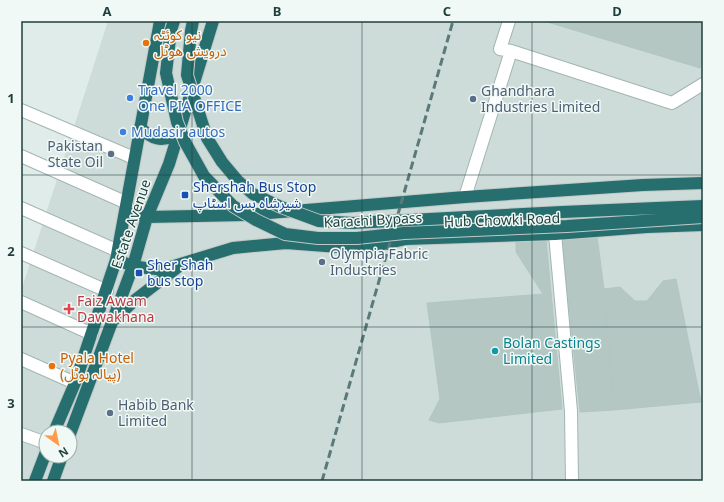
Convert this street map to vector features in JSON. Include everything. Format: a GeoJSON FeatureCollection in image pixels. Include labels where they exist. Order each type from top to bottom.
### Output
{"type":"FeatureCollection","features":[{"type":"Feature","properties":{"kind":"highway","name":"Estate Avenue"},"geometry":{"type":"LineString","coordinates":[[57,424],[75,383],[107,291],[117,256],[160,21]]}},
{"type":"Feature","properties":{"kind":"highway","name":"Karachi Bypass"},"geometry":{"type":"LineString","coordinates":[[174,21],[171,30],[166,73],[177,122],[185,142],[204,176],[233,206],[256,220],[286,234],[318,238],[357,238],[404,233],[567,226],[703,217]]}},
{"type":"Feature","properties":{"kind":"highway","name":"Karachi Bypass"},"geometry":{"type":"LineString","coordinates":[[194,21],[191,31],[187,75],[207,138],[222,162],[238,181],[253,194],[281,207],[319,221],[353,223],[703,206]]}},
{"type":"Feature","properties":{"kind":"highway","name":"Estate Avenue"},"geometry":{"type":"LineString","coordinates":[[74,424],[133,266],[147,218],[169,164],[213,21]]}},
{"type":"Feature","properties":{"kind":"highway"},"geometry":{"type":"LineString","coordinates":[[140,127],[147,135],[157,139],[168,139],[178,135]]}},
{"type":"Feature","properties":{"kind":"highway","name":"Hub Chowki Road"},"geometry":{"type":"LineString","coordinates":[[126,208],[147,218],[246,215],[465,197],[643,185],[703,184]]}},
{"type":"Feature","properties":{"kind":"highway","name":"Hub Chowki Road"},"geometry":{"type":"LineString","coordinates":[[117,256],[133,266],[155,269],[184,263],[233,248],[286,243],[352,248],[406,239],[556,234],[647,227],[703,225]]}},
{"type":"Feature","properties":{"kind":"highway"},"geometry":{"type":"LineString","coordinates":[[111,323],[135,300],[184,263]]}},
{"type":"Feature","properties":{"kind":"highway"},"geometry":{"type":"LineString","coordinates":[[35,481],[41,464]]}},
{"type":"Feature","properties":{"kind":"highway"},"geometry":{"type":"LineString","coordinates":[[53,481],[59,464]]}},
{"type":"Feature","properties":{"kind":"street"},"geometry":{"type":"LineString","coordinates":[[509,21],[500,49],[511,51],[672,102],[703,84]]}},
{"type":"Feature","properties":{"kind":"street"},"geometry":{"type":"LineString","coordinates":[[465,197],[511,51]]}},
{"type":"Feature","properties":{"kind":"street"},"geometry":{"type":"LineString","coordinates":[[21,110],[134,158]]}},
{"type":"Feature","properties":{"kind":"street"},"geometry":{"type":"LineString","coordinates":[[21,156],[126,208]]}},
{"type":"Feature","properties":{"kind":"street"},"geometry":{"type":"LineString","coordinates":[[21,208],[117,256]]}},
{"type":"Feature","properties":{"kind":"street"},"geometry":{"type":"LineString","coordinates":[[556,234],[571,411],[572,481]]}},
{"type":"Feature","properties":{"kind":"street"},"geometry":{"type":"LineString","coordinates":[[21,254],[107,291]]}},
{"type":"Feature","properties":{"kind":"street"},"geometry":{"type":"LineString","coordinates":[[21,302],[92,334]]}},
{"type":"Feature","properties":{"kind":"street"},"geometry":{"type":"LineString","coordinates":[[21,359],[75,383]]}},
{"type":"Feature","properties":{"kind":"street"},"geometry":{"type":"LineString","coordinates":[[21,434],[38,440]]}},
{"type":"Feature","properties":{"kind":"shaded area"},"geometry":{"type":"Polygon","coordinates":[[[108,21],[703,21],[703,481],[21,481],[21,291],[108,21]]]}},
{"type":"Feature","properties":{"kind":"building"},"geometry":{"type":"Polygon","coordinates":[[[544,21],[703,21],[703,57],[700,68],[544,21]]]}},
{"type":"Feature","properties":{"kind":"building"},"geometry":{"type":"Polygon","coordinates":[[[597,236],[604,289],[614,410],[580,412],[562,239],[597,236]]]}},
{"type":"Feature","properties":{"kind":"building","name":"Bolan Castings Limited"},"geometry":{"type":"Polygon","coordinates":[[[546,239],[562,409],[439,423],[429,420],[440,399],[427,303],[543,294],[516,252],[516,241],[546,239]]]}},
{"type":"Feature","properties":{"kind":"building"},"geometry":{"type":"Polygon","coordinates":[[[676,279],[701,402],[614,410],[604,289],[620,287],[635,301],[647,301],[663,281],[676,279]]]}},
{"type":"Feature","properties":{"kind":"railway"},"geometry":{"type":"LineString","coordinates":[[322,481],[453,21]]}},
{"type":"Feature","properties":{"kind":"place","name":"نیو کوئٹہ درویش ھوٹل"},"geometry":{"type":"Point","coordinates":[146,43]}},
{"type":"Feature","properties":{"kind":"place","name":"Travel 2000 One PIA OFFICE"},"geometry":{"type":"Point","coordinates":[130,98]}},
{"type":"Feature","properties":{"kind":"place","name":"Ghandhara Industries Limited"},"geometry":{"type":"Point","coordinates":[473,99]}},
{"type":"Feature","properties":{"kind":"place","name":"Mudasir autos"},"geometry":{"type":"Point","coordinates":[123,132]}},
{"type":"Feature","properties":{"kind":"place","name":"Pakistan State Oil"},"geometry":{"type":"Point","coordinates":[111,154]}},
{"type":"Feature","properties":{"kind":"place","name":"Shershah Bus Stop شیرشاہ بس اسٹاپ"},"geometry":{"type":"Point","coordinates":[185,195]}},
{"type":"Feature","properties":{"kind":"place","name":"Olympia Fabric Industries"},"geometry":{"type":"Point","coordinates":[322,262]}},
{"type":"Feature","properties":{"kind":"place","name":"Sher Shah bus stop"},"geometry":{"type":"Point","coordinates":[139,273]}},
{"type":"Feature","properties":{"kind":"place","name":"Faiz Awam Dawakhana"},"geometry":{"type":"Point","coordinates":[69,309]}},
{"type":"Feature","properties":{"kind":"place","name":"Bolan Castings Limited"},"geometry":{"type":"Point","coordinates":[495,351]}},
{"type":"Feature","properties":{"kind":"place","name":"Pyala Hotel (پیالہ ہوٹل)"},"geometry":{"type":"Point","coordinates":[52,366]}},
{"type":"Feature","properties":{"kind":"place","name":"Habib Bank Limited"},"geometry":{"type":"Point","coordinates":[110,413]}}]}
